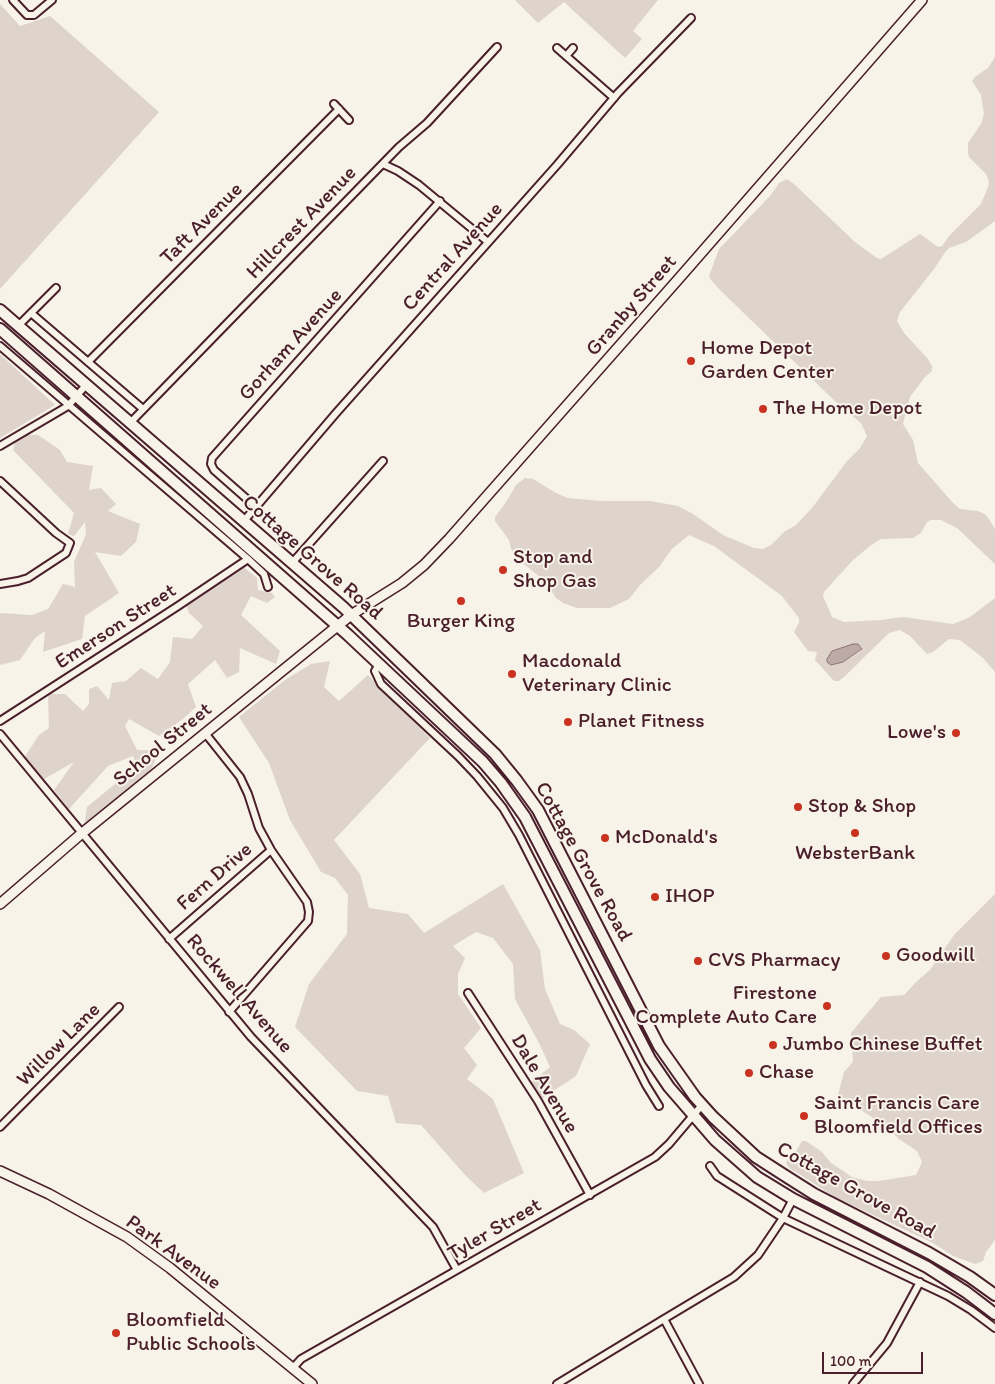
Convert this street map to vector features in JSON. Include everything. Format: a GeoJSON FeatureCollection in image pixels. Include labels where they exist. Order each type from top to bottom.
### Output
{"type":"FeatureCollection","features":[{"type":"Feature","properties":{"kind":"main road","name":"Granby Street"},"geometry":{"type":"LineString","coordinates":[[351,615],[402,584],[439,550],[922,0]]}},
{"type":"Feature","properties":{"kind":"main road","name":"Cottage Grove Road"},"geometry":{"type":"LineString","coordinates":[[0,310],[351,615],[495,754],[538,810],[660,1046],[676,1072],[702,1105],[737,1140],[756,1157],[814,1194],[930,1253],[970,1277],[995,1295]]}},
{"type":"Feature","properties":{"kind":"main road","name":"Cottage Grove Road"},"geometry":{"type":"LineString","coordinates":[[0,329],[338,626],[483,762],[525,817],[650,1059],[693,1117],[715,1140],[757,1177],[793,1199],[926,1267],[960,1287],[995,1314]]}},
{"type":"Feature","properties":{"kind":"main road","name":"School Street"},"geometry":{"type":"LineString","coordinates":[[0,904],[81,834],[351,615]]}},
{"type":"Feature","properties":{"kind":"main road"},"geometry":{"type":"LineString","coordinates":[[525,817],[538,810]]}},
{"type":"Feature","properties":{"kind":"main road"},"geometry":{"type":"LineString","coordinates":[[606,974],[620,968]]}},
{"type":"Feature","properties":{"kind":"main road","name":"Park Avenue"},"geometry":{"type":"LineString","coordinates":[[0,1171],[49,1194],[127,1237],[170,1268],[312,1384]]}},
{"type":"Feature","properties":{"kind":"street"},"geometry":{"type":"LineString","coordinates":[[13,0],[27,15],[34,15],[52,0]]}},
{"type":"Feature","properties":{"kind":"street","name":"Central Avenue"},"geometry":{"type":"LineString","coordinates":[[243,522],[337,412],[614,98],[691,18]]}},
{"type":"Feature","properties":{"kind":"street","name":"Hillcrest Avenue"},"geometry":{"type":"LineString","coordinates":[[130,422],[383,164],[428,121],[497,47]]}},
{"type":"Feature","properties":{"kind":"street"},"geometry":{"type":"LineString","coordinates":[[557,48],[614,98]]}},
{"type":"Feature","properties":{"kind":"street"},"geometry":{"type":"LineString","coordinates":[[566,56],[573,48]]}},
{"type":"Feature","properties":{"kind":"street","name":"Taft Avenue"},"geometry":{"type":"LineString","coordinates":[[88,362],[336,107],[349,120]]}},
{"type":"Feature","properties":{"kind":"street"},"geometry":{"type":"LineString","coordinates":[[383,164],[403,174],[488,242]]}},
{"type":"Feature","properties":{"kind":"street","name":"Gorham Avenue"},"geometry":{"type":"LineString","coordinates":[[256,507],[214,470],[211,464],[212,458],[440,202]]}},
{"type":"Feature","properties":{"kind":"street"},"geometry":{"type":"LineString","coordinates":[[18,326],[56,288]]}},
{"type":"Feature","properties":{"kind":"street"},"geometry":{"type":"LineString","coordinates":[[31,313],[142,410]]}},
{"type":"Feature","properties":{"kind":"street","name":"Cottage Grove Road"},"geometry":{"type":"LineString","coordinates":[[0,346],[248,559],[264,574],[268,587]]}},
{"type":"Feature","properties":{"kind":"street"},"geometry":{"type":"LineString","coordinates":[[0,446],[68,406],[86,385]]}},
{"type":"Feature","properties":{"kind":"street"},"geometry":{"type":"LineString","coordinates":[[292,563],[383,461]]}},
{"type":"Feature","properties":{"kind":"street"},"geometry":{"type":"LineString","coordinates":[[0,481],[56,533],[70,543],[66,553],[28,578],[0,584]]}},
{"type":"Feature","properties":{"kind":"street","name":"Emerson Street"},"geometry":{"type":"LineString","coordinates":[[0,721],[248,559]]}},
{"type":"Feature","properties":{"kind":"street","name":"Cottage Grove Road"},"geometry":{"type":"LineString","coordinates":[[379,664],[375,671],[381,684],[477,776],[503,808],[548,891],[646,1085],[659,1106]]}},
{"type":"Feature","properties":{"kind":"street"},"geometry":{"type":"LineString","coordinates":[[436,735],[445,725]]}},
{"type":"Feature","properties":{"kind":"street","name":"Fern Drive"},"geometry":{"type":"LineString","coordinates":[[169,939],[271,850],[259,828],[248,794],[240,777],[205,733]]}},
{"type":"Feature","properties":{"kind":"street","name":"Rockwell Avenue"},"geometry":{"type":"LineString","coordinates":[[0,734],[251,1037],[433,1226],[457,1270]]}},
{"type":"Feature","properties":{"kind":"street"},"geometry":{"type":"LineString","coordinates":[[230,1012],[308,921],[309,912],[306,902],[271,850]]}},
{"type":"Feature","properties":{"kind":"street","name":"Cottage Grove Road"},"geometry":{"type":"LineString","coordinates":[[548,891],[561,886]]}},
{"type":"Feature","properties":{"kind":"street","name":"Dale Avenue"},"geometry":{"type":"LineString","coordinates":[[468,993],[538,1101],[590,1195]]}},
{"type":"Feature","properties":{"kind":"street","name":"Willow Lane"},"geometry":{"type":"LineString","coordinates":[[0,1127],[120,1007]]}},
{"type":"Feature","properties":{"kind":"street","name":"Tyler Street"},"geometry":{"type":"LineString","coordinates":[[293,1368],[301,1359],[654,1157],[670,1144],[702,1105]]}},
{"type":"Feature","properties":{"kind":"street"},"geometry":{"type":"LineString","coordinates":[[710,1166],[717,1176],[783,1218],[920,1282],[963,1305],[995,1328]]}},
{"type":"Feature","properties":{"kind":"street"},"geometry":{"type":"LineString","coordinates":[[557,1384],[734,1277],[758,1255],[783,1218],[793,1199]]}},
{"type":"Feature","properties":{"kind":"street"},"geometry":{"type":"LineString","coordinates":[[853,1384],[888,1343],[920,1282]]}},
{"type":"Feature","properties":{"kind":"street"},"geometry":{"type":"LineString","coordinates":[[664,1319],[699,1384]]}},
{"type":"Feature","properties":{"kind":"shaded area"},"geometry":{"type":"Polygon","coordinates":[[[515,0],[658,0],[633,31],[642,39],[625,58],[564,2],[538,23],[515,0]]]}},
{"type":"Feature","properties":{"kind":"shaded area"},"geometry":{"type":"Polygon","coordinates":[[[0,4],[20,26],[50,16],[159,112],[0,289],[0,4]]]}},
{"type":"Feature","properties":{"kind":"shaded area"},"geometry":{"type":"Polygon","coordinates":[[[995,57],[995,221],[966,242],[949,248],[946,251],[900,312],[897,321],[904,333],[932,366],[932,371],[910,397],[903,424],[913,440],[918,463],[960,509],[978,511],[986,515],[995,529],[995,564],[957,528],[941,520],[931,520],[927,522],[921,533],[913,538],[881,539],[870,546],[853,560],[824,592],[823,596],[832,617],[844,622],[903,617],[953,624],[970,617],[995,598],[995,672],[983,658],[960,640],[949,639],[933,652],[927,654],[910,636],[900,630],[889,633],[843,678],[839,681],[834,681],[815,660],[817,652],[808,651],[794,632],[799,623],[799,618],[782,596],[714,546],[689,535],[672,549],[659,567],[640,585],[629,599],[610,608],[577,608],[563,603],[556,598],[546,582],[524,564],[511,549],[509,540],[495,521],[495,517],[516,485],[525,478],[533,479],[568,498],[602,501],[650,501],[678,506],[723,535],[754,548],[763,549],[796,525],[812,508],[847,461],[860,448],[867,436],[861,423],[839,405],[711,280],[709,276],[719,249],[771,195],[779,183],[787,179],[855,242],[877,258],[881,259],[920,234],[938,247],[942,246],[950,235],[981,204],[988,187],[989,182],[986,174],[969,157],[968,143],[981,124],[984,114],[981,95],[972,81],[988,68],[995,57]],[[853,644],[847,660],[861,651],[862,647],[853,644]]]}},
{"type":"Feature","properties":{"kind":"shaded area"},"geometry":{"type":"Polygon","coordinates":[[[0,354],[55,405],[0,438],[0,354]]]}},
{"type":"Feature","properties":{"kind":"shaded area"},"geometry":{"type":"Polygon","coordinates":[[[17,435],[38,435],[60,450],[67,462],[93,466],[89,490],[101,488],[116,504],[108,511],[140,524],[136,542],[121,556],[95,552],[119,593],[85,616],[82,639],[43,652],[45,631],[35,638],[20,660],[0,665],[0,613],[32,615],[48,609],[63,584],[75,587],[74,562],[86,534],[85,522],[74,536],[68,534],[74,513],[13,450],[17,435]]]}},
{"type":"Feature","properties":{"kind":"shaded area"},"geometry":{"type":"Polygon","coordinates":[[[240,564],[257,578],[258,590],[272,593],[275,597],[267,603],[251,596],[241,615],[280,651],[276,664],[240,648],[239,672],[227,678],[215,660],[188,684],[196,707],[159,736],[129,719],[125,726],[137,750],[159,751],[147,780],[84,827],[87,807],[137,766],[133,756],[108,766],[69,809],[54,790],[74,762],[39,782],[22,761],[39,735],[49,728],[48,694],[65,694],[83,711],[89,704],[89,689],[97,686],[109,700],[112,683],[126,681],[141,668],[158,679],[170,662],[173,637],[192,639],[203,626],[189,613],[185,602],[240,564]]]}},
{"type":"Feature","properties":{"kind":"shaded area"},"geometry":{"type":"Polygon","coordinates":[[[858,644],[862,649],[843,662],[831,665],[827,662],[832,651],[858,644]]]}},
{"type":"Feature","properties":{"kind":"shaded area"},"geometry":{"type":"Polygon","coordinates":[[[330,661],[324,687],[339,701],[368,675],[430,738],[334,840],[360,874],[369,908],[408,914],[424,933],[503,884],[540,950],[545,989],[560,1024],[574,1030],[590,1044],[576,1076],[538,1101],[528,1085],[550,1067],[515,999],[513,964],[493,938],[476,932],[453,946],[465,958],[458,974],[458,994],[481,1028],[464,1048],[477,1065],[467,1079],[493,1099],[524,1173],[484,1193],[465,1175],[421,1125],[396,1123],[388,1096],[357,1091],[295,1027],[309,984],[347,934],[348,895],[335,878],[321,872],[290,820],[269,763],[239,717],[285,680],[311,664],[330,661]]]}},
{"type":"Feature","properties":{"kind":"shaded area"},"geometry":{"type":"Polygon","coordinates":[[[995,894],[995,1240],[986,1252],[983,1261],[975,1264],[953,1256],[933,1243],[835,1197],[790,1169],[786,1163],[802,1141],[806,1141],[822,1152],[831,1163],[852,1177],[867,1181],[879,1181],[916,1175],[922,1162],[917,1151],[899,1139],[887,1127],[838,1095],[844,1072],[853,1062],[851,1033],[881,997],[904,995],[930,970],[954,935],[995,894]]]}},
{"type":"Feature","properties":{"kind":"place","name":"Home Depot Garden Center"},"geometry":{"type":"Point","coordinates":[691,361]}},
{"type":"Feature","properties":{"kind":"place","name":"The Home Depot"},"geometry":{"type":"Point","coordinates":[763,409]}},
{"type":"Feature","properties":{"kind":"place","name":"Stop and Shop Gas"},"geometry":{"type":"Point","coordinates":[503,570]}},
{"type":"Feature","properties":{"kind":"place","name":"Burger King"},"geometry":{"type":"Point","coordinates":[461,601]}},
{"type":"Feature","properties":{"kind":"place","name":"Macdonald Veterinary Clinic"},"geometry":{"type":"Point","coordinates":[512,674]}},
{"type":"Feature","properties":{"kind":"place","name":"Planet Fitness"},"geometry":{"type":"Point","coordinates":[568,722]}},
{"type":"Feature","properties":{"kind":"place","name":"Lowe's"},"geometry":{"type":"Point","coordinates":[956,733]}},
{"type":"Feature","properties":{"kind":"place","name":"Stop & Shop"},"geometry":{"type":"Point","coordinates":[798,807]}},
{"type":"Feature","properties":{"kind":"place","name":"WebsterBank"},"geometry":{"type":"Point","coordinates":[855,833]}},
{"type":"Feature","properties":{"kind":"place","name":"McDonald's"},"geometry":{"type":"Point","coordinates":[605,838]}},
{"type":"Feature","properties":{"kind":"place","name":"IHOP"},"geometry":{"type":"Point","coordinates":[655,897]}},
{"type":"Feature","properties":{"kind":"place","name":"Goodwill"},"geometry":{"type":"Point","coordinates":[886,956]}},
{"type":"Feature","properties":{"kind":"place","name":"CVS Pharmacy"},"geometry":{"type":"Point","coordinates":[698,961]}},
{"type":"Feature","properties":{"kind":"place","name":"Firestone Complete Auto Care"},"geometry":{"type":"Point","coordinates":[827,1006]}},
{"type":"Feature","properties":{"kind":"place","name":"Jumbo Chinese Buffet"},"geometry":{"type":"Point","coordinates":[773,1045]}},
{"type":"Feature","properties":{"kind":"place","name":"Chase"},"geometry":{"type":"Point","coordinates":[749,1073]}},
{"type":"Feature","properties":{"kind":"place","name":"Saint Francis Care Bloomfield Offices"},"geometry":{"type":"Point","coordinates":[804,1116]}},
{"type":"Feature","properties":{"kind":"place","name":"Bloomfield Public Schools"},"geometry":{"type":"Point","coordinates":[116,1333]}}]}
